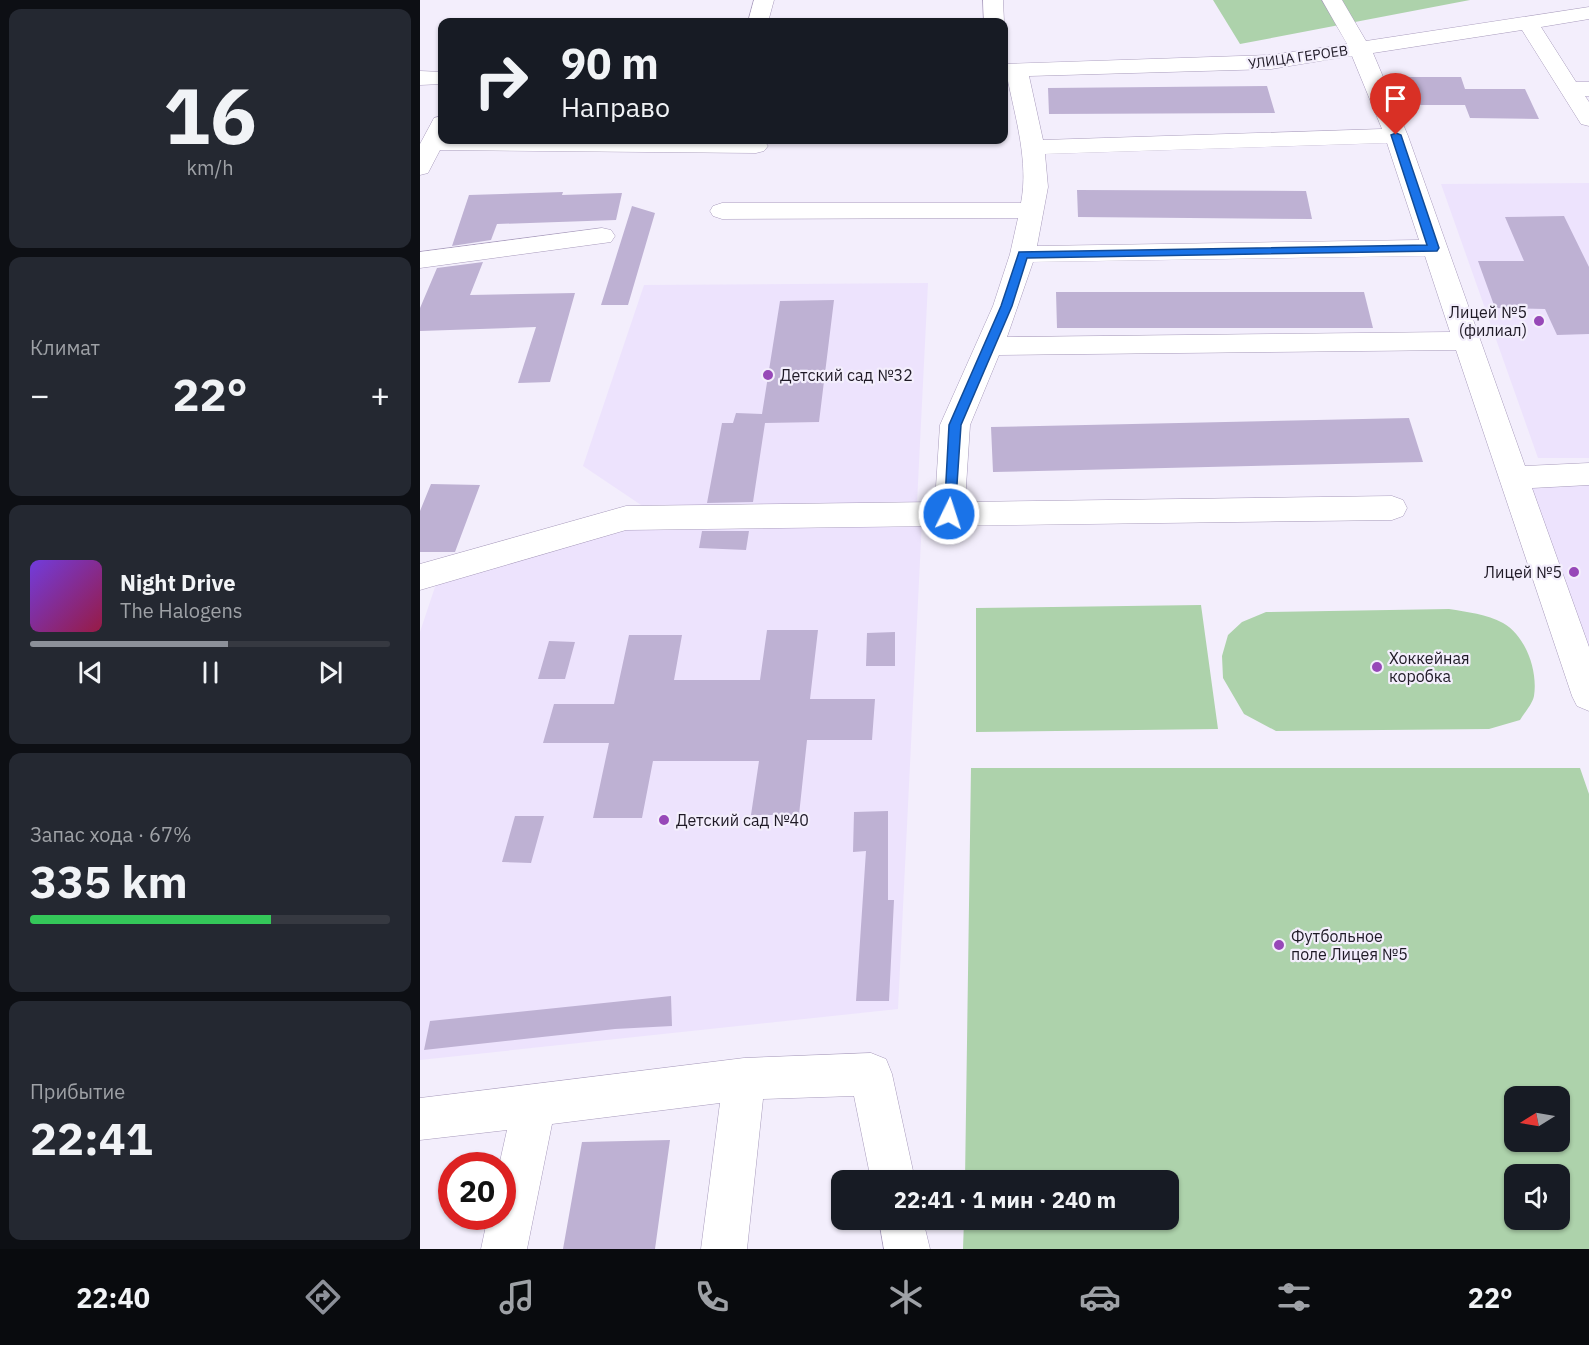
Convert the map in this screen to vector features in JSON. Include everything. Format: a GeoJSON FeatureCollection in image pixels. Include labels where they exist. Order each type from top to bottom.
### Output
{"type":"FeatureCollection","features":[{"type":"Feature","properties":{"kind":"street"},"geometry":{"type":"LineString","coordinates":[[759,18],[764,0]]}},
{"type":"Feature","properties":{"kind":"street"},"geometry":{"type":"LineString","coordinates":[[993,0],[994,18]]}},
{"type":"Feature","properties":{"kind":"street"},"geometry":{"type":"LineString","coordinates":[[1332,0],[1360,48],[1396,135],[1589,696]]}},
{"type":"Feature","properties":{"kind":"street","name":"УЛИЦА ГЕРОЕВ"},"geometry":{"type":"LineString","coordinates":[[1010,70],[1236,65],[1589,13]]}},
{"type":"Feature","properties":{"kind":"street"},"geometry":{"type":"LineString","coordinates":[[1528,23],[1579,89],[1589,119]]}},
{"type":"Feature","properties":{"kind":"street"},"geometry":{"type":"LineString","coordinates":[[949,514],[955,425],[1006,306],[1023,254],[1036,187],[1033,147],[1010,70]]}},
{"type":"Feature","properties":{"kind":"street"},"geometry":{"type":"LineString","coordinates":[[420,78],[438,78]]}},
{"type":"Feature","properties":{"kind":"street"},"geometry":{"type":"LineString","coordinates":[[420,168],[437,133]]}},
{"type":"Feature","properties":{"kind":"street"},"geometry":{"type":"LineString","coordinates":[[1033,147],[1396,135]]}},
{"type":"Feature","properties":{"kind":"street"},"geometry":{"type":"LineString","coordinates":[[707,144],[756,146]]}},
{"type":"Feature","properties":{"kind":"street"},"geometry":{"type":"LineString","coordinates":[[723,211],[1030,210]]}},
{"type":"Feature","properties":{"kind":"street"},"geometry":{"type":"LineString","coordinates":[[420,260],[603,236]]}},
{"type":"Feature","properties":{"kind":"street"},"geometry":{"type":"LineString","coordinates":[[1023,254],[1434,248]]}},
{"type":"Feature","properties":{"kind":"street"},"geometry":{"type":"LineString","coordinates":[[989,346],[1468,341]]}},
{"type":"Feature","properties":{"kind":"street"},"geometry":{"type":"LineString","coordinates":[[1514,478],[1589,474]]}},
{"type":"Feature","properties":{"kind":"street"},"geometry":{"type":"LineString","coordinates":[[420,577],[626,518],[1392,508]]}},
{"type":"Feature","properties":{"kind":"street"},"geometry":{"type":"LineString","coordinates":[[420,1119],[744,1079],[871,1074],[890,1170]]}},
{"type":"Feature","properties":{"kind":"street"},"geometry":{"type":"LineString","coordinates":[[724,1249],[744,1079]]}},
{"type":"Feature","properties":{"kind":"street"},"geometry":{"type":"LineString","coordinates":[[504,1249],[534,1105]]}},
{"type":"Feature","properties":{"kind":"street"},"geometry":{"type":"LineString","coordinates":[[903,1230],[907,1249]]}},
{"type":"Feature","properties":{"kind":"shaded area","name":"Лицей №5 (филиал)"},"geometry":{"type":"Polygon","coordinates":[[[1589,183],[1589,458],[1538,458],[1441,184],[1589,183]]]}},
{"type":"Feature","properties":{"kind":"shaded area","name":"Детский сад №32"},"geometry":{"type":"Polygon","coordinates":[[[928,283],[917,503],[650,511],[583,466],[644,285],[928,283]]]}},
{"type":"Feature","properties":{"kind":"shaded area","name":"Лицей №5"},"geometry":{"type":"Polygon","coordinates":[[[1528,485],[1589,485],[1589,659],[1528,485]]]}},
{"type":"Feature","properties":{"kind":"shaded area","name":"Детский сад №40"},"geometry":{"type":"Polygon","coordinates":[[[922,520],[898,1009],[420,1060],[420,632],[436,584],[633,528],[922,520]]]}},
{"type":"Feature","properties":{"kind":"green space"},"geometry":{"type":"Polygon","coordinates":[[[1213,0],[1470,0],[1240,44],[1213,0]]]}},
{"type":"Feature","properties":{"kind":"green space"},"geometry":{"type":"Polygon","coordinates":[[[1201,605],[1218,729],[976,732],[976,608],[1201,605]]]}},
{"type":"Feature","properties":{"kind":"green space","name":"Хоккейная коробка"},"geometry":{"type":"Polygon","coordinates":[[[1449,609],[1497,620],[1511,629],[1524,645],[1532,665],[1535,686],[1530,706],[1520,720],[1489,729],[1276,731],[1244,714],[1223,678],[1222,656],[1228,635],[1242,622],[1266,612],[1449,609]]]}},
{"type":"Feature","properties":{"kind":"green space","name":"Футбольное поле Лицея №5"},"geometry":{"type":"Polygon","coordinates":[[[971,768],[1580,768],[1589,794],[1589,1249],[963,1249],[964,1230],[1179,1230],[1179,1170],[965,1170],[971,768]]]}},
{"type":"Feature","properties":{"kind":"building"},"geometry":{"type":"Polygon","coordinates":[[[1405,77],[1461,77],[1465,89],[1525,89],[1539,119],[1470,118],[1465,105],[1415,105],[1405,77]]]}},
{"type":"Feature","properties":{"kind":"building"},"geometry":{"type":"Polygon","coordinates":[[[1267,86],[1275,113],[1049,114],[1048,88],[1267,86]]]}},
{"type":"Feature","properties":{"kind":"building"},"geometry":{"type":"Polygon","coordinates":[[[1077,190],[1306,191],[1312,219],[1078,217],[1077,190]]]}},
{"type":"Feature","properties":{"kind":"building"},"geometry":{"type":"Polygon","coordinates":[[[563,192],[562,195],[622,193],[616,220],[497,224],[491,240],[452,246],[469,195],[563,192]]]}},
{"type":"Feature","properties":{"kind":"building"},"geometry":{"type":"Polygon","coordinates":[[[632,206],[655,213],[628,305],[601,305],[632,206]]]}},
{"type":"Feature","properties":{"kind":"building"},"geometry":{"type":"Polygon","coordinates":[[[1564,216],[1589,267],[1589,334],[1557,335],[1545,309],[1495,308],[1478,261],[1524,261],[1505,217],[1564,216]]]}},
{"type":"Feature","properties":{"kind":"building"},"geometry":{"type":"Polygon","coordinates":[[[483,262],[470,295],[575,293],[550,382],[518,383],[536,327],[420,331],[420,308],[437,268],[483,262]]]}},
{"type":"Feature","properties":{"kind":"building"},"geometry":{"type":"Polygon","coordinates":[[[1056,292],[1364,292],[1373,328],[1057,328],[1056,292]]]}},
{"type":"Feature","properties":{"kind":"building"},"geometry":{"type":"Polygon","coordinates":[[[834,300],[819,422],[765,423],[753,502],[707,503],[722,423],[733,423],[736,413],[762,414],[780,301],[834,300]]]}},
{"type":"Feature","properties":{"kind":"building"},"geometry":{"type":"Polygon","coordinates":[[[1409,418],[1423,462],[993,472],[991,427],[1409,418]]]}},
{"type":"Feature","properties":{"kind":"building"},"geometry":{"type":"Polygon","coordinates":[[[431,484],[480,485],[455,552],[420,552],[420,511],[431,484]]]}},
{"type":"Feature","properties":{"kind":"building"},"geometry":{"type":"Polygon","coordinates":[[[702,531],[749,531],[746,550],[699,548],[702,531]]]}},
{"type":"Feature","properties":{"kind":"building"},"geometry":{"type":"Polygon","coordinates":[[[767,630],[818,630],[810,699],[875,699],[872,740],[807,740],[799,815],[751,815],[759,761],[653,761],[642,818],[593,818],[609,743],[543,743],[554,704],[614,704],[629,635],[682,635],[674,680],[760,680],[767,630]]]}},
{"type":"Feature","properties":{"kind":"building"},"geometry":{"type":"Polygon","coordinates":[[[895,632],[895,666],[866,666],[867,633],[895,632]]]}},
{"type":"Feature","properties":{"kind":"building"},"geometry":{"type":"Polygon","coordinates":[[[549,641],[575,642],[565,679],[538,679],[549,641]]]}},
{"type":"Feature","properties":{"kind":"building"},"geometry":{"type":"Polygon","coordinates":[[[888,811],[888,900],[894,900],[889,1001],[856,1001],[866,851],[853,852],[854,812],[888,811]]]}},
{"type":"Feature","properties":{"kind":"building"},"geometry":{"type":"Polygon","coordinates":[[[515,816],[544,816],[531,863],[502,862],[515,816]]]}},
{"type":"Feature","properties":{"kind":"building"},"geometry":{"type":"Polygon","coordinates":[[[671,996],[672,1026],[615,1029],[424,1050],[430,1021],[671,996]]]}},
{"type":"Feature","properties":{"kind":"building"},"geometry":{"type":"Polygon","coordinates":[[[670,1140],[655,1249],[563,1249],[582,1142],[670,1140]]]}},
{"type":"Feature","properties":{"kind":"place","name":"Лицей №5 (филиал)"},"geometry":{"type":"Point","coordinates":[1539,321]}},
{"type":"Feature","properties":{"kind":"place","name":"Детский сад №32"},"geometry":{"type":"Point","coordinates":[768,375]}},
{"type":"Feature","properties":{"kind":"place","name":"Лицей №5"},"geometry":{"type":"Point","coordinates":[1574,572]}},
{"type":"Feature","properties":{"kind":"place","name":"Хоккейная коробка"},"geometry":{"type":"Point","coordinates":[1377,667]}},
{"type":"Feature","properties":{"kind":"place","name":"Детский сад №40"},"geometry":{"type":"Point","coordinates":[664,820]}},
{"type":"Feature","properties":{"kind":"place","name":"Футбольное поле Лицея №5"},"geometry":{"type":"Point","coordinates":[1279,945]}},
{"type":"Feature","properties":{"kind":"route"},"geometry":{"type":"LineString","coordinates":[[949,514],[955,425],[1006,306],[1023,254],[1434,248],[1396,135]]}}]}
